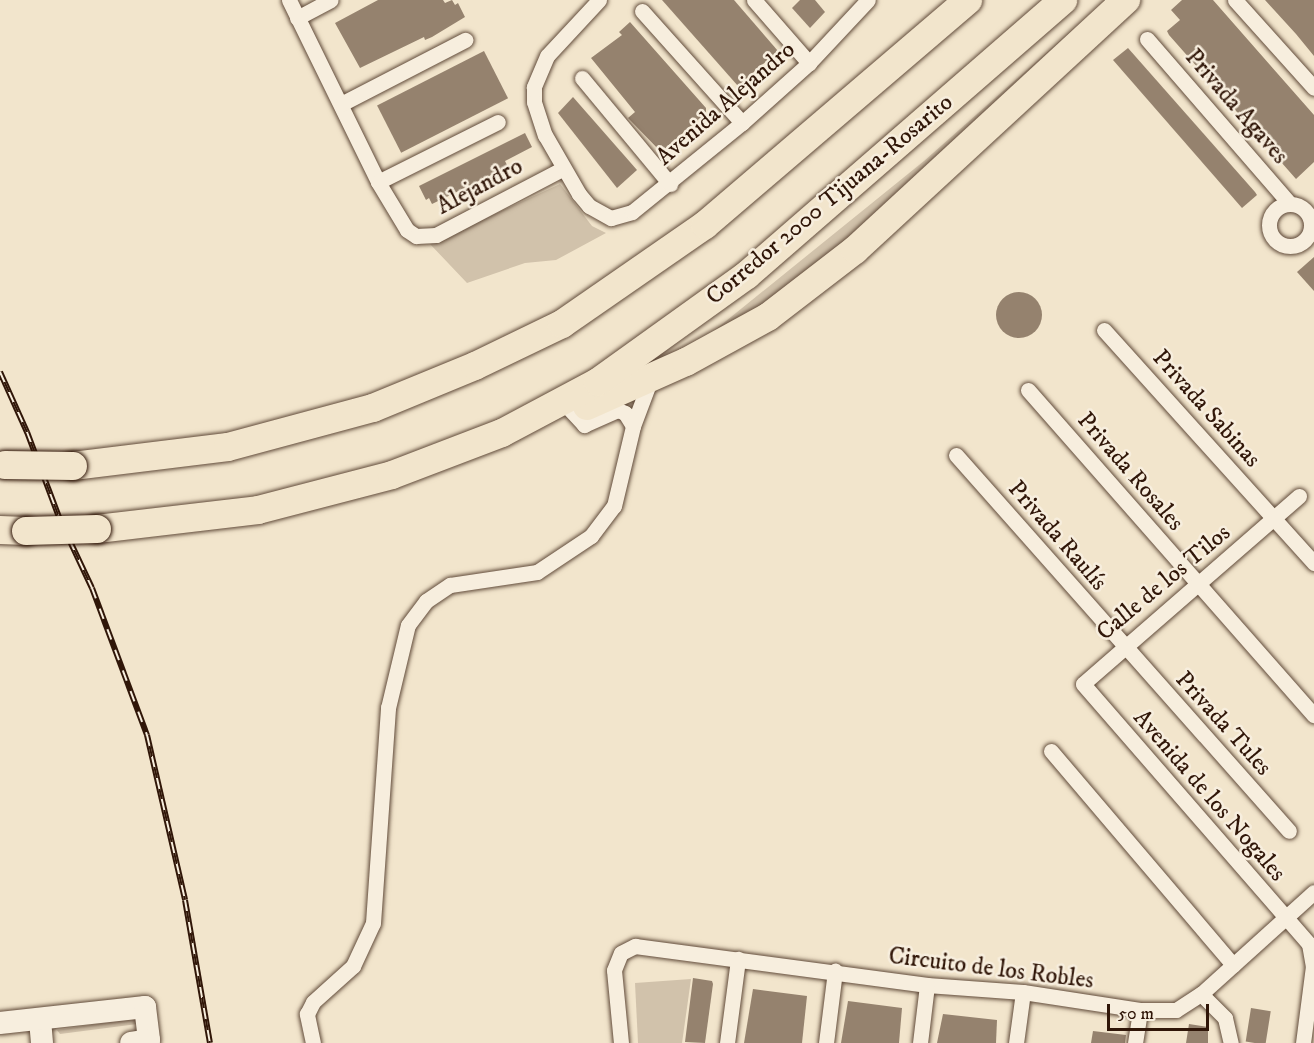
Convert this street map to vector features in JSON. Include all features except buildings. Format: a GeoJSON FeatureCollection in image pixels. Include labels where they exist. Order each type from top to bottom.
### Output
{"type":"FeatureCollection","features":[{"type":"Feature","properties":{"kind":"highway"},"geometry":{"type":"LineString","coordinates":[[3,465],[73,466],[228,447],[373,408],[475,366],[562,324],[705,225],[968,0]]}},
{"type":"Feature","properties":{"kind":"highway","name":"Corredor 2000 Tijuana-Rosarito"},"geometry":{"type":"LineString","coordinates":[[566,407],[747,275],[1063,0]]}},
{"type":"Feature","properties":{"kind":"highway"},"geometry":{"type":"LineString","coordinates":[[13,530],[97,529],[258,510],[392,475],[652,375],[726,342],[768,317],[855,250],[1126,0]]}},
{"type":"Feature","properties":{"kind":"street"},"geometry":{"type":"LineString","coordinates":[[289,0],[378,182],[498,122]]}},
{"type":"Feature","properties":{"kind":"street"},"geometry":{"type":"LineString","coordinates":[[297,18],[331,0]]}},
{"type":"Feature","properties":{"kind":"street"},"geometry":{"type":"LineString","coordinates":[[562,169],[537,116],[534,87],[547,56],[600,0]]}},
{"type":"Feature","properties":{"kind":"street"},"geometry":{"type":"LineString","coordinates":[[754,0],[808,63]]}},
{"type":"Feature","properties":{"kind":"street","name":"Avenida Alejandro"},"geometry":{"type":"LineString","coordinates":[[562,169],[579,194],[599,213],[611,218],[632,212],[670,184],[742,123],[808,63],[868,0]]}},
{"type":"Feature","properties":{"kind":"street"},"geometry":{"type":"LineString","coordinates":[[1235,0],[1314,88]]}},
{"type":"Feature","properties":{"kind":"street"},"geometry":{"type":"LineString","coordinates":[[642,11],[742,123]]}},
{"type":"Feature","properties":{"kind":"street","name":"Privada Agaves"},"geometry":{"type":"LineString","coordinates":[[1147,39],[1290,204]]}},
{"type":"Feature","properties":{"kind":"street"},"geometry":{"type":"LineString","coordinates":[[341,104],[465,40]]}},
{"type":"Feature","properties":{"kind":"street"},"geometry":{"type":"LineString","coordinates":[[582,78],[670,184]]}},
{"type":"Feature","properties":{"kind":"street","name":"Alejandro"},"geometry":{"type":"LineString","coordinates":[[378,182],[401,223],[416,236],[436,235],[562,169]]}},
{"type":"Feature","properties":{"kind":"street"},"geometry":{"type":"LineString","coordinates":[[1290,204],[1311,217],[1300,243],[1278,243],[1269,222],[1276,209],[1290,204]]}},
{"type":"Feature","properties":{"kind":"street","name":"Privada Sabinas"},"geometry":{"type":"LineString","coordinates":[[1104,330],[1314,563]]}},
{"type":"Feature","properties":{"kind":"street"},"geometry":{"type":"LineString","coordinates":[[313,1043],[307,1014],[313,1002],[352,966],[373,923],[388,708],[408,625],[426,601],[450,585],[537,572],[591,536],[614,506],[633,426],[652,375]]}},
{"type":"Feature","properties":{"kind":"street","name":"Privada Rosales"},"geometry":{"type":"LineString","coordinates":[[1028,390],[1314,715]]}},
{"type":"Feature","properties":{"kind":"street"},"geometry":{"type":"LineString","coordinates":[[566,407],[584,425],[622,411],[633,426]]}},
{"type":"Feature","properties":{"kind":"street","name":"Privada Raulís"},"geometry":{"type":"LineString","coordinates":[[956,455],[1124,647]]}},
{"type":"Feature","properties":{"kind":"street","name":"Calle de los Tilos"},"geometry":{"type":"LineString","coordinates":[[1083,684],[1299,496]]}},
{"type":"Feature","properties":{"kind":"street","name":"Privada Tules"},"geometry":{"type":"LineString","coordinates":[[1124,647],[1289,831]]}},
{"type":"Feature","properties":{"kind":"street","name":"Avenida de los Nogales"},"geometry":{"type":"LineString","coordinates":[[1083,684],[1309,944],[1313,966],[1303,1043]]}},
{"type":"Feature","properties":{"kind":"street"},"geometry":{"type":"LineString","coordinates":[[1052,751],[1233,965]]}},
{"type":"Feature","properties":{"kind":"street","name":"Circuito de los Robles"},"geometry":{"type":"LineString","coordinates":[[621,1043],[614,970],[621,953],[635,946],[927,985],[1023,992],[1140,1010],[1176,1010],[1201,994],[1314,892]]}},
{"type":"Feature","properties":{"kind":"street"},"geometry":{"type":"LineString","coordinates":[[727,1043],[738,959]]}},
{"type":"Feature","properties":{"kind":"street"},"geometry":{"type":"LineString","coordinates":[[826,1043],[835,971]]}},
{"type":"Feature","properties":{"kind":"street"},"geometry":{"type":"LineString","coordinates":[[920,1043],[927,985]]}},
{"type":"Feature","properties":{"kind":"street"},"geometry":{"type":"LineString","coordinates":[[1016,1043],[1023,992]]}},
{"type":"Feature","properties":{"kind":"street"},"geometry":{"type":"LineString","coordinates":[[1201,994],[1225,1018],[1231,1043]]}},
{"type":"Feature","properties":{"kind":"street"},"geometry":{"type":"LineString","coordinates":[[0,1023],[145,1007],[148,1040],[131,1043]]}},
{"type":"Feature","properties":{"kind":"street"},"geometry":{"type":"LineString","coordinates":[[1135,1043],[1140,1010]]}},
{"type":"Feature","properties":{"kind":"street"},"geometry":{"type":"LineString","coordinates":[[40,1020],[42,1043]]}},
{"type":"Feature","properties":{"kind":"shaded area"},"geometry":{"type":"Polygon","coordinates":[[[1097,8],[797,286],[710,334],[924,161],[1097,8]]]}},
{"type":"Feature","properties":{"kind":"shaded area"},"geometry":{"type":"Polygon","coordinates":[[[560,184],[592,226],[606,233],[556,260],[525,263],[467,283],[430,244],[560,184]]]}},
{"type":"Feature","properties":{"kind":"shaded area"},"geometry":{"type":"Polygon","coordinates":[[[691,979],[682,1043],[638,1043],[635,983],[691,979]]]}},
{"type":"Feature","properties":{"kind":"shaded area"},"geometry":{"type":"Polygon","coordinates":[[[145,1017],[145,1023],[60,1034],[57,1030],[145,1017]]]}},
{"type":"Feature","properties":{"kind":"railway"},"geometry":{"type":"LineString","coordinates":[[0,372],[27,432],[60,520],[92,588],[147,735],[185,900],[210,1043]]}}]}
